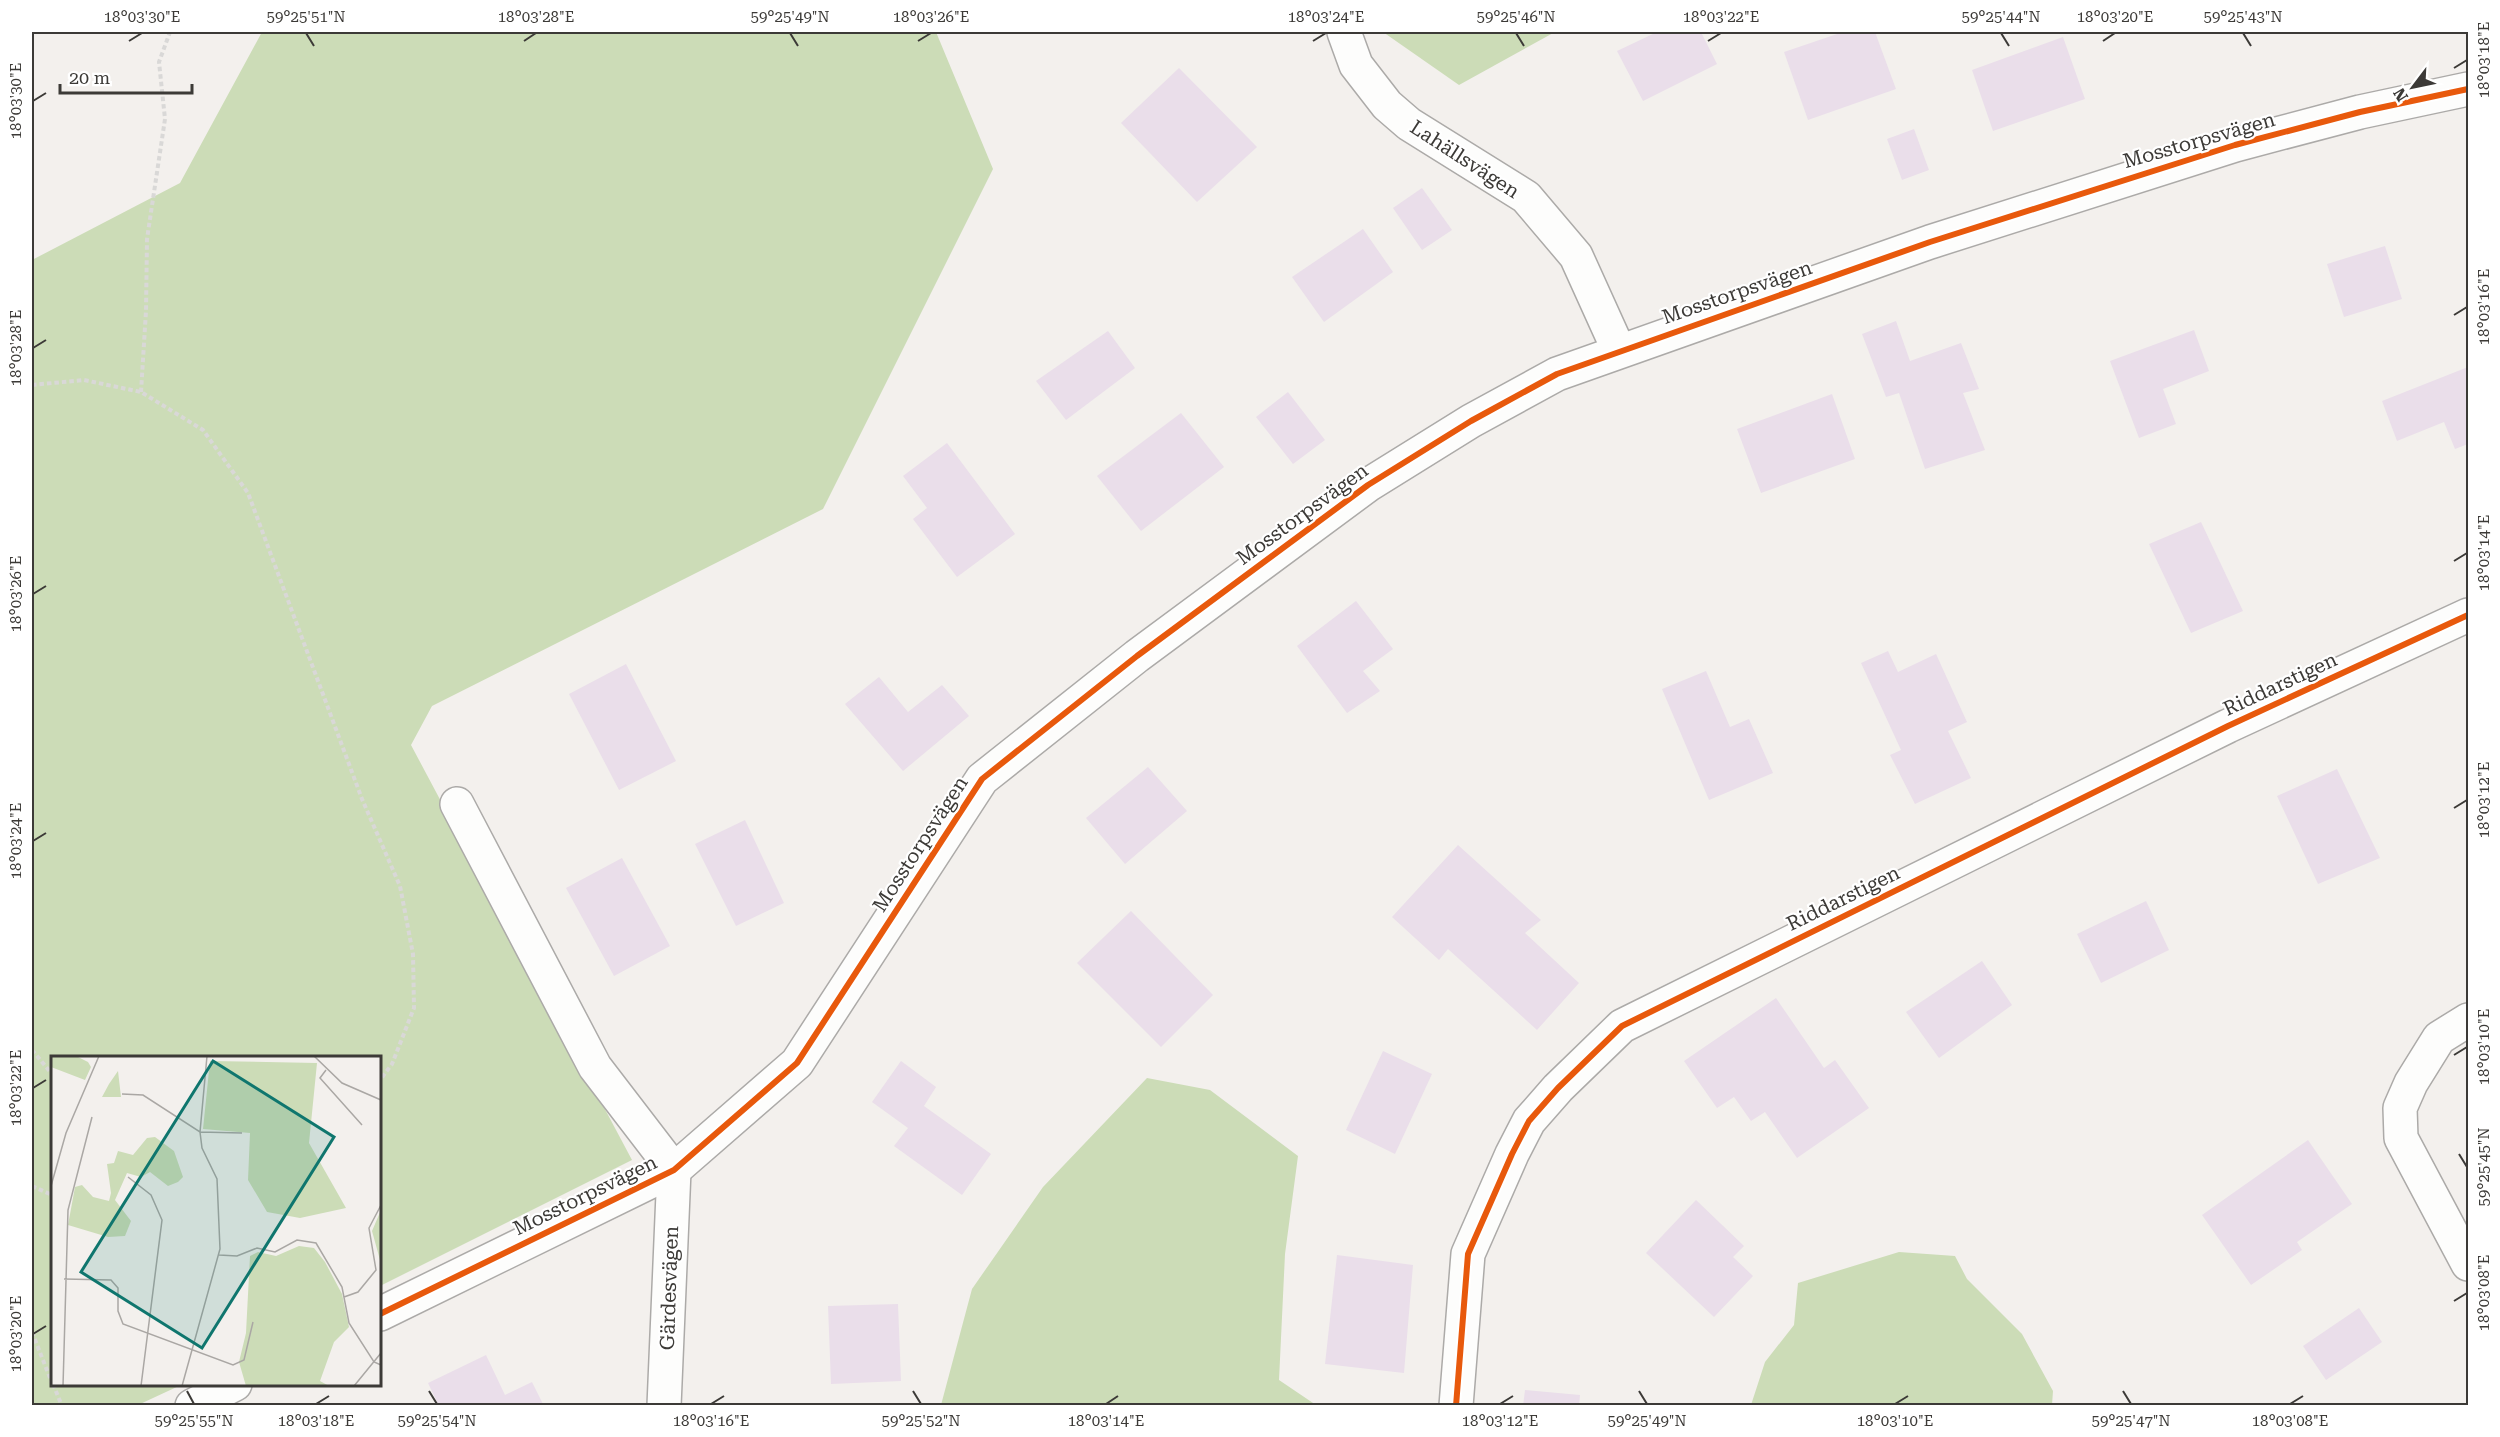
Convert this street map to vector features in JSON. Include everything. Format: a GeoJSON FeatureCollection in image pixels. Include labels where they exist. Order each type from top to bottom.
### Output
{"type":"FeatureCollection","features":[{"type":"Feature","properties":{"kind":"street","name":"Lahällsvägen"},"geometry":{"type":"LineString","coordinates":[[1344,32],[1356,65],[1387,105],[1409,124],[1526,196],[1576,256],[1619,351]]}},
{"type":"Feature","properties":{"kind":"street","name":"Mosstorpsvägen"},"geometry":{"type":"LineString","coordinates":[[381,1314],[674,1170],[797,1062],[982,779],[1137,656],[1368,485],[1471,421],[1557,374],[1930,242],[2181,162],[2360,112],[2469,89]]}},
{"type":"Feature","properties":{"kind":"street","name":"Riddarstigen"},"geometry":{"type":"LineString","coordinates":[[1456,1406],[1468,1254],[1529,1121],[1558,1088],[1622,1026],[2228,726],[2469,615]]}},
{"type":"Feature","properties":{"kind":"street"},"geometry":{"type":"LineString","coordinates":[[457,804],[595,1067],[674,1170]]}},
{"type":"Feature","properties":{"kind":"street"},"geometry":{"type":"LineString","coordinates":[[2469,1020],[2439,1038],[2411,1083],[2400,1108],[2401,1138],[2469,1264]]}},
{"type":"Feature","properties":{"kind":"street","name":"Gärdesvägen"},"geometry":{"type":"LineString","coordinates":[[664,1406],[674,1170]]}},
{"type":"Feature","properties":{"kind":"street"},"geometry":{"type":"LineString","coordinates":[[192,1406],[232,1386]]}},
{"type":"Feature","properties":{"kind":"path"},"geometry":{"type":"LineString","coordinates":[[141,392],[146,311],[147,239],[165,119],[159,62],[170,32]]}},
{"type":"Feature","properties":{"kind":"path"},"geometry":{"type":"LineString","coordinates":[[32,385],[84,380],[141,392],[203,430],[248,493],[362,799],[400,886],[413,954],[414,1008],[392,1064],[381,1079]]}},
{"type":"Feature","properties":{"kind":"path"},"geometry":{"type":"LineString","coordinates":[[32,1050],[51,1073]]}},
{"type":"Feature","properties":{"kind":"path"},"geometry":{"type":"LineString","coordinates":[[32,1186],[51,1195]]}},
{"type":"Feature","properties":{"kind":"path"},"geometry":{"type":"LineString","coordinates":[[32,1332],[51,1379]]}},
{"type":"Feature","properties":{"kind":"path"},"geometry":{"type":"LineString","coordinates":[[54,1386],[62,1406]]}},
{"type":"Feature","properties":{"kind":"green space"},"geometry":{"type":"Polygon","coordinates":[[[262,32],[936,32],[993,169],[823,509],[432,706],[411,745],[632,1160],[381,1286],[381,1056],[51,1056],[51,1386],[179,1386],[138,1405],[32,1406],[32,260],[180,183],[262,32]]]}},
{"type":"Feature","properties":{"kind":"green space"},"geometry":{"type":"Polygon","coordinates":[[[1383,32],[1555,32],[1459,85],[1383,32]]]}},
{"type":"Feature","properties":{"kind":"green space"},"geometry":{"type":"Polygon","coordinates":[[[1147,1078],[1210,1090],[1298,1156],[1285,1254],[1279,1380],[1316,1405],[941,1405],[972,1289],[1043,1187],[1147,1078]]]}},
{"type":"Feature","properties":{"kind":"green space"},"geometry":{"type":"Polygon","coordinates":[[[1899,1252],[1955,1256],[1967,1279],[2022,1334],[2053,1391],[2052,1405],[1751,1405],[1765,1362],[1794,1325],[1798,1283],[1899,1252]]]}},
{"type":"Feature","properties":{"kind":"building"},"geometry":{"type":"Polygon","coordinates":[[[1657,32],[1701,32],[1717,64],[1643,101],[1617,51],[1657,32]]]}},
{"type":"Feature","properties":{"kind":"building"},"geometry":{"type":"Polygon","coordinates":[[[1843,32],[1875,32],[1896,89],[1808,120],[1784,52],[1843,32]]]}},
{"type":"Feature","properties":{"kind":"building"},"geometry":{"type":"Polygon","coordinates":[[[2063,37],[2085,99],[1993,131],[1972,70],[2063,37]]]}},
{"type":"Feature","properties":{"kind":"building"},"geometry":{"type":"Polygon","coordinates":[[[1179,68],[1257,147],[1197,202],[1121,123],[1179,68]]]}},
{"type":"Feature","properties":{"kind":"building"},"geometry":{"type":"Polygon","coordinates":[[[1914,129],[1929,170],[1902,180],[1887,139],[1914,129]]]}},
{"type":"Feature","properties":{"kind":"building"},"geometry":{"type":"Polygon","coordinates":[[[1422,188],[1452,230],[1422,250],[1393,208],[1422,188]]]}},
{"type":"Feature","properties":{"kind":"building"},"geometry":{"type":"Polygon","coordinates":[[[1363,229],[1393,272],[1324,322],[1292,277],[1363,229]]]}},
{"type":"Feature","properties":{"kind":"building"},"geometry":{"type":"Polygon","coordinates":[[[2385,246],[2402,299],[2344,317],[2327,264],[2385,246]]]}},
{"type":"Feature","properties":{"kind":"building"},"geometry":{"type":"Polygon","coordinates":[[[1896,321],[1910,361],[1961,343],[1979,389],[1963,393],[1985,450],[1925,469],[1899,393],[1886,397],[1862,334],[1896,321]]]}},
{"type":"Feature","properties":{"kind":"building"},"geometry":{"type":"Polygon","coordinates":[[[2194,330],[2209,371],[2163,389],[2176,424],[2139,438],[2110,361],[2194,330]]]}},
{"type":"Feature","properties":{"kind":"building"},"geometry":{"type":"Polygon","coordinates":[[[1108,331],[1135,368],[1066,420],[1036,381],[1108,331]]]}},
{"type":"Feature","properties":{"kind":"building"},"geometry":{"type":"Polygon","coordinates":[[[2468,367],[2468,444],[2455,449],[2444,422],[2397,441],[2382,401],[2468,367]]]}},
{"type":"Feature","properties":{"kind":"building"},"geometry":{"type":"Polygon","coordinates":[[[1288,392],[1325,440],[1293,464],[1256,417],[1288,392]]]}},
{"type":"Feature","properties":{"kind":"building"},"geometry":{"type":"Polygon","coordinates":[[[1832,394],[1855,459],[1761,493],[1737,429],[1832,394]]]}},
{"type":"Feature","properties":{"kind":"building"},"geometry":{"type":"Polygon","coordinates":[[[1181,413],[1224,467],[1141,531],[1097,476],[1181,413]]]}},
{"type":"Feature","properties":{"kind":"building"},"geometry":{"type":"Polygon","coordinates":[[[947,443],[1015,534],[957,577],[913,519],[927,508],[903,476],[947,443]]]}},
{"type":"Feature","properties":{"kind":"building"},"geometry":{"type":"Polygon","coordinates":[[[2201,522],[2243,611],[2191,633],[2149,544],[2201,522]]]}},
{"type":"Feature","properties":{"kind":"building"},"geometry":{"type":"Polygon","coordinates":[[[1356,601],[1393,649],[1363,671],[1380,691],[1347,713],[1297,646],[1356,601]]]}},
{"type":"Feature","properties":{"kind":"building"},"geometry":{"type":"Polygon","coordinates":[[[1888,651],[1898,672],[1936,654],[1967,722],[1948,731],[1971,778],[1915,804],[1890,755],[1901,750],[1861,663],[1888,651]]]}},
{"type":"Feature","properties":{"kind":"building"},"geometry":{"type":"Polygon","coordinates":[[[626,664],[676,761],[619,790],[569,694],[626,664]]]}},
{"type":"Feature","properties":{"kind":"building"},"geometry":{"type":"Polygon","coordinates":[[[1706,671],[1730,727],[1749,719],[1773,773],[1709,800],[1662,689],[1706,671]]]}},
{"type":"Feature","properties":{"kind":"building"},"geometry":{"type":"Polygon","coordinates":[[[879,677],[908,712],[942,685],[969,716],[903,771],[845,704],[879,677]]]}},
{"type":"Feature","properties":{"kind":"building"},"geometry":{"type":"Polygon","coordinates":[[[1148,767],[1187,811],[1125,864],[1086,818],[1148,767]]]}},
{"type":"Feature","properties":{"kind":"building"},"geometry":{"type":"Polygon","coordinates":[[[2337,769],[2380,858],[2318,884],[2277,796],[2337,769]]]}},
{"type":"Feature","properties":{"kind":"building"},"geometry":{"type":"Polygon","coordinates":[[[745,820],[784,903],[736,926],[695,844],[745,820]]]}},
{"type":"Feature","properties":{"kind":"building"},"geometry":{"type":"Polygon","coordinates":[[[1458,845],[1541,920],[1525,933],[1579,983],[1537,1030],[1448,949],[1439,960],[1392,917],[1458,845]]]}},
{"type":"Feature","properties":{"kind":"building"},"geometry":{"type":"Polygon","coordinates":[[[622,858],[670,946],[614,976],[566,888],[622,858]]]}},
{"type":"Feature","properties":{"kind":"building"},"geometry":{"type":"Polygon","coordinates":[[[2146,901],[2169,950],[2101,983],[2077,934],[2146,901]]]}},
{"type":"Feature","properties":{"kind":"building"},"geometry":{"type":"Polygon","coordinates":[[[1131,911],[1213,995],[1161,1047],[1077,963],[1131,911]]]}},
{"type":"Feature","properties":{"kind":"building"},"geometry":{"type":"Polygon","coordinates":[[[1982,961],[2012,1005],[1939,1058],[1906,1012],[1982,961]]]}},
{"type":"Feature","properties":{"kind":"building"},"geometry":{"type":"Polygon","coordinates":[[[1776,998],[1824,1068],[1835,1060],[1869,1108],[1797,1158],[1765,1112],[1751,1121],[1734,1097],[1717,1108],[1684,1061],[1776,998]]]}},
{"type":"Feature","properties":{"kind":"building"},"geometry":{"type":"Polygon","coordinates":[[[1383,1051],[1432,1074],[1395,1154],[1346,1130],[1383,1051]]]}},
{"type":"Feature","properties":{"kind":"building"},"geometry":{"type":"Polygon","coordinates":[[[901,1061],[936,1087],[924,1106],[991,1154],[962,1195],[894,1146],[908,1128],[872,1102],[901,1061]]]}},
{"type":"Feature","properties":{"kind":"building"},"geometry":{"type":"Polygon","coordinates":[[[2308,1140],[2352,1204],[2297,1242],[2302,1250],[2251,1285],[2202,1215],[2308,1140]]]}},
{"type":"Feature","properties":{"kind":"building"},"geometry":{"type":"Polygon","coordinates":[[[1696,1200],[1744,1246],[1733,1257],[1753,1276],[1714,1317],[1646,1253],[1696,1200]]]}},
{"type":"Feature","properties":{"kind":"building"},"geometry":{"type":"Polygon","coordinates":[[[1337,1255],[1413,1265],[1404,1373],[1325,1364],[1337,1255]]]}},
{"type":"Feature","properties":{"kind":"building"},"geometry":{"type":"Polygon","coordinates":[[[898,1304],[901,1381],[831,1384],[828,1306],[898,1304]]]}},
{"type":"Feature","properties":{"kind":"building"},"geometry":{"type":"Polygon","coordinates":[[[2359,1308],[2382,1342],[2326,1380],[2303,1346],[2359,1308]]]}},
{"type":"Feature","properties":{"kind":"building"},"geometry":{"type":"Polygon","coordinates":[[[486,1355],[505,1395],[532,1382],[544,1406],[439,1406],[428,1383],[486,1355]]]}},
{"type":"Feature","properties":{"kind":"building"},"geometry":{"type":"Polygon","coordinates":[[[1525,1390],[1580,1395],[1579,1406],[1523,1406],[1525,1390]]]}},
{"type":"Feature","properties":{"kind":"cycle path"},"geometry":{"type":"LineString","coordinates":[[381,1314],[674,1170],[797,1063],[982,779],[1137,656],[1368,485],[1471,421],[1557,374],[1930,242],[2235,145],[2360,112],[2468,89]]}},
{"type":"Feature","properties":{"kind":"cycle path"},"geometry":{"type":"LineString","coordinates":[[1456,1406],[1468,1254],[1529,1121],[1558,1088],[1622,1026],[2228,726],[2468,615]]}}]}
